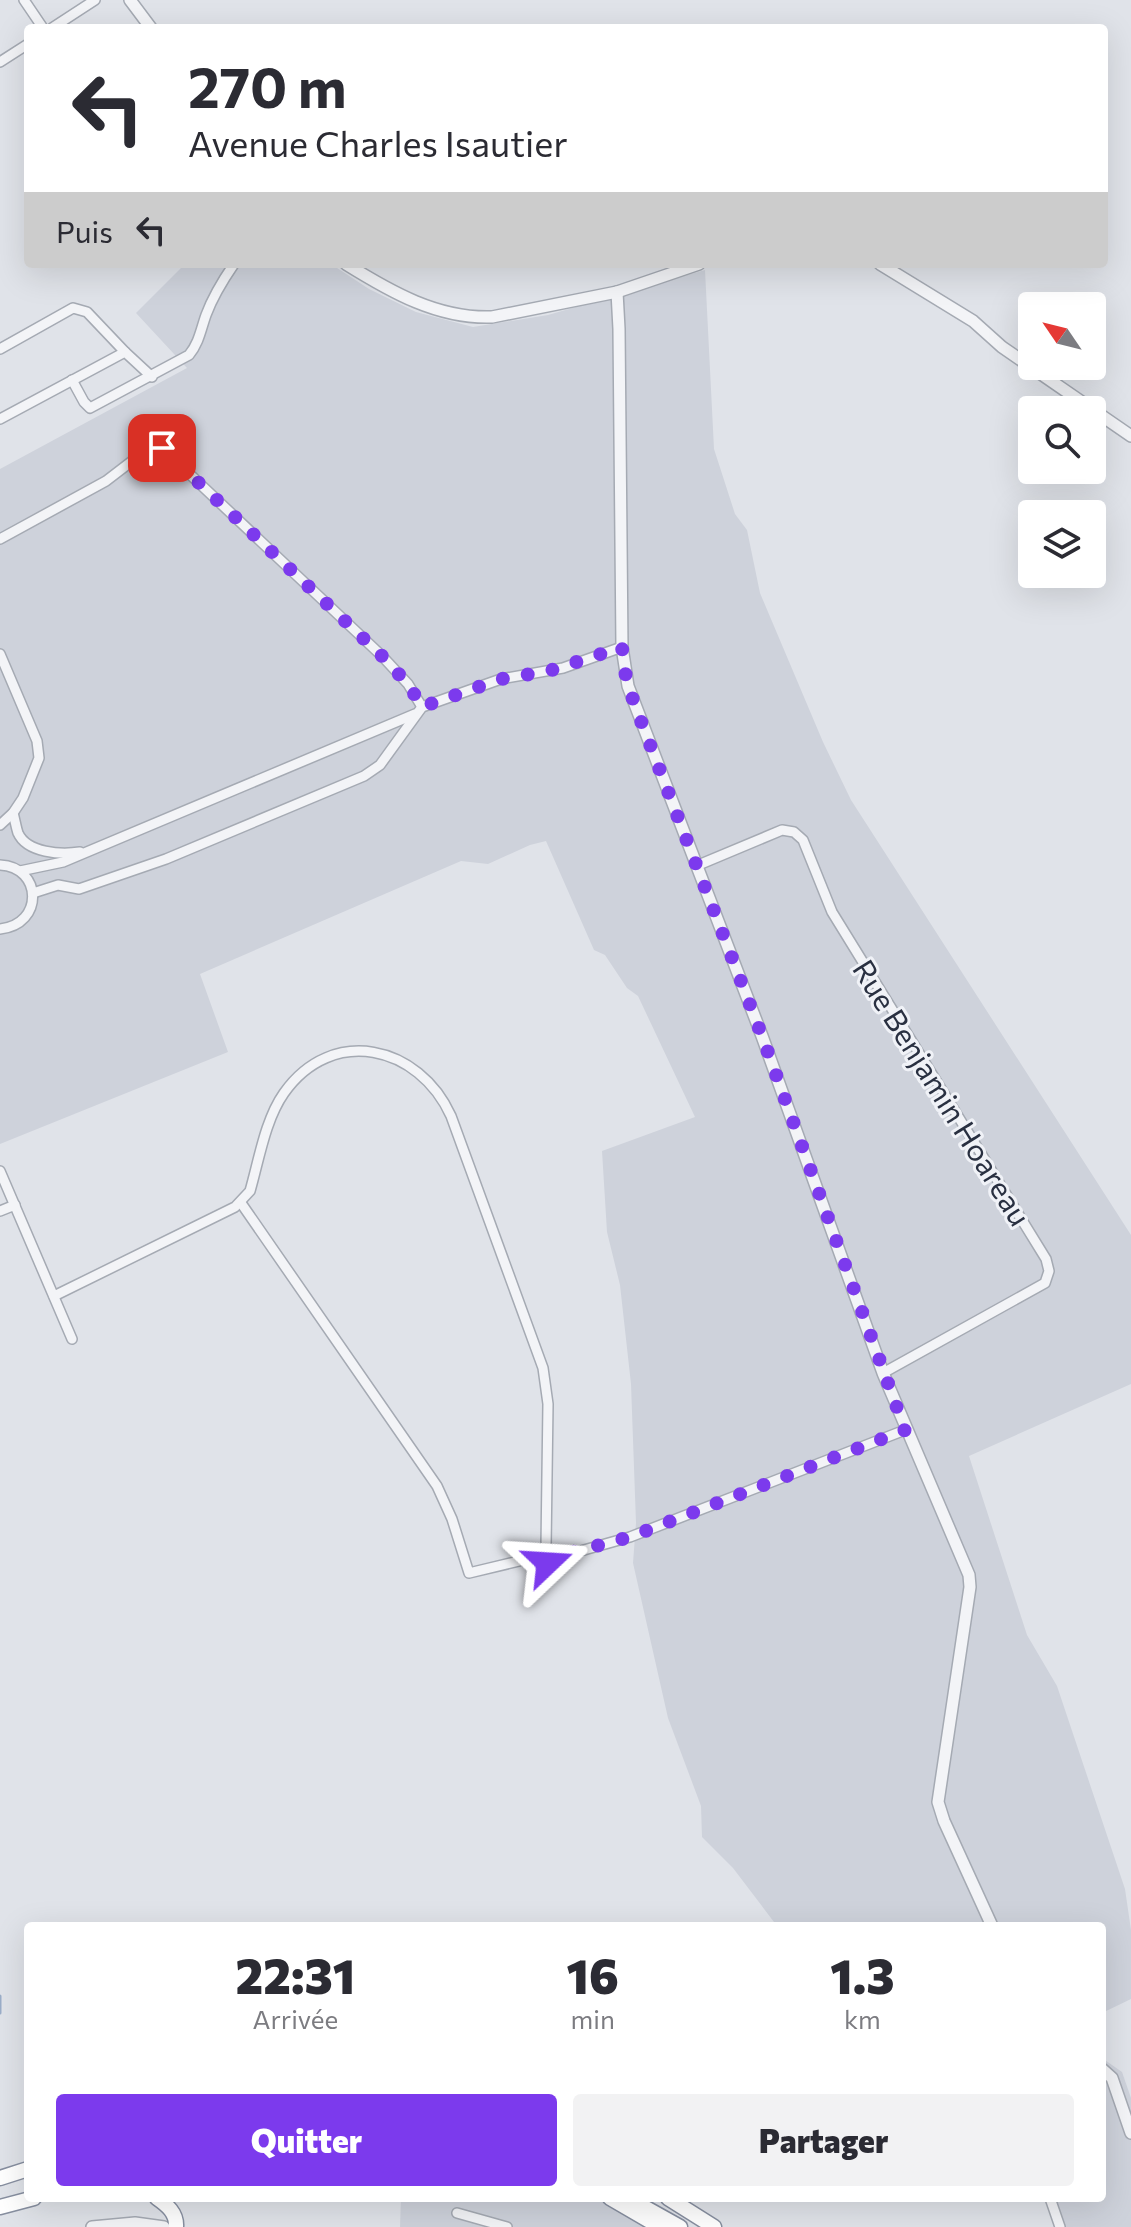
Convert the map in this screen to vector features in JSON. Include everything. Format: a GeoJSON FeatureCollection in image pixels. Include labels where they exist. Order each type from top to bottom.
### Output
{"type":"FeatureCollection","features":[{"type":"Feature","properties":{"kind":"highway"},"geometry":{"type":"LineString","coordinates":[[0,2178],[24,2170]]}},
{"type":"Feature","properties":{"kind":"highway"},"geometry":{"type":"LineString","coordinates":[[0,2201],[24,2193]]}},
{"type":"Feature","properties":{"kind":"highway"},"geometry":{"type":"LineString","coordinates":[[0,2207],[24,2201]]}},
{"type":"Feature","properties":{"kind":"highway"},"geometry":{"type":"LineString","coordinates":[[161,2202],[173,2213],[176,2227]]}},
{"type":"Feature","properties":{"kind":"highway"},"geometry":{"type":"LineString","coordinates":[[617,2202],[660,2227]]}},
{"type":"Feature","properties":{"kind":"highway"},"geometry":{"type":"LineString","coordinates":[[635,2202],[680,2227]]}},
{"type":"Feature","properties":{"kind":"highway"},"geometry":{"type":"LineString","coordinates":[[674,2202],[714,2227]]}},
{"type":"Feature","properties":{"kind":"street"},"geometry":{"type":"LineString","coordinates":[[24,0],[40,24]]}},
{"type":"Feature","properties":{"kind":"street"},"geometry":{"type":"LineString","coordinates":[[58,24],[95,0]]}},
{"type":"Feature","properties":{"kind":"street"},"geometry":{"type":"LineString","coordinates":[[130,0],[148,24]]}},
{"type":"Feature","properties":{"kind":"street"},"geometry":{"type":"LineString","coordinates":[[0,62],[24,47]]}},
{"type":"Feature","properties":{"kind":"street"},"geometry":{"type":"LineString","coordinates":[[72,380],[90,408],[189,355],[196,346],[206,314],[232,268]]}},
{"type":"Feature","properties":{"kind":"street"},"geometry":{"type":"LineString","coordinates":[[352,268],[420,304],[475,318],[617,292],[687,268]]}},
{"type":"Feature","properties":{"kind":"street"},"geometry":{"type":"LineString","coordinates":[[887,268],[973,321],[1002,347],[1131,436]]}},
{"type":"Feature","properties":{"kind":"street"},"geometry":{"type":"LineString","coordinates":[[617,292],[622,647],[628,686],[762,1036],[883,1373],[969,1575],[970,1587],[938,1802],[990,1922]]}},
{"type":"Feature","properties":{"kind":"street"},"geometry":{"type":"LineString","coordinates":[[0,349],[73,308],[87,312],[152,377]]}},
{"type":"Feature","properties":{"kind":"street"},"geometry":{"type":"LineString","coordinates":[[0,419],[125,352]]}},
{"type":"Feature","properties":{"kind":"street"},"geometry":{"type":"LineString","coordinates":[[0,539],[106,481],[149,448],[162,448],[382,656],[408,684],[419,710]]}},
{"type":"Feature","properties":{"kind":"street"},"geometry":{"type":"LineString","coordinates":[[20,871],[63,862],[419,710],[501,679],[549,671],[622,647]]}},
{"type":"Feature","properties":{"kind":"street"},"geometry":{"type":"LineString","coordinates":[[0,654],[37,741],[39,758],[13,813],[0,825]]}},
{"type":"Feature","properties":{"kind":"street"},"geometry":{"type":"LineString","coordinates":[[33,893],[58,885],[79,889],[151,864],[364,776],[380,765],[419,710]]}},
{"type":"Feature","properties":{"kind":"street"},"geometry":{"type":"LineString","coordinates":[[13,813],[19,835],[29,845],[63,853],[87,851]]}},
{"type":"Feature","properties":{"kind":"street","name":"Rue Benjamin Hoareau"},"geometry":{"type":"LineString","coordinates":[[696,866],[782,830],[794,832],[803,840],[832,912],[1046,1259],[1049,1271],[1045,1283],[883,1373]]}},
{"type":"Feature","properties":{"kind":"street"},"geometry":{"type":"LineString","coordinates":[[0,929],[15,926],[25,918],[32,906],[33,893],[29,881],[20,871],[1,861]]}},
{"type":"Feature","properties":{"kind":"street"},"geometry":{"type":"LineString","coordinates":[[54,1296],[241,1203],[250,1191],[276,1104],[301,1074],[319,1061],[355,1051],[373,1052],[408,1063],[433,1085],[451,1116],[543,1368],[548,1404],[547,1548]]}},
{"type":"Feature","properties":{"kind":"street"},"geometry":{"type":"LineString","coordinates":[[0,1171],[72,1339]]}},
{"type":"Feature","properties":{"kind":"street"},"geometry":{"type":"LineString","coordinates":[[241,1203],[437,1486],[452,1519],[469,1573],[536,1557]]}},
{"type":"Feature","properties":{"kind":"street"},"geometry":{"type":"LineString","coordinates":[[0,1211],[15,1205]]}},
{"type":"Feature","properties":{"kind":"street"},"geometry":{"type":"LineString","coordinates":[[536,1557],[543,1564],[630,1537],[905,1430]]}},
{"type":"Feature","properties":{"kind":"street"},"geometry":{"type":"LineString","coordinates":[[547,1548],[552,1552],[552,1559]]}},
{"type":"Feature","properties":{"kind":"street"},"geometry":{"type":"LineString","coordinates":[[536,1557],[539,1550],[547,1548],[587,1549]]}},
{"type":"Feature","properties":{"kind":"street"},"geometry":{"type":"LineString","coordinates":[[1106,2073],[1112,2078],[1131,2133]]}},
{"type":"Feature","properties":{"kind":"street"},"geometry":{"type":"LineString","coordinates":[[1051,2202],[1060,2227]]}},
{"type":"Feature","properties":{"kind":"street"},"geometry":{"type":"LineString","coordinates":[[457,2213],[507,2227]]}},
{"type":"Feature","properties":{"kind":"street"},"geometry":{"type":"LineString","coordinates":[[92,2227],[135,2223],[164,2227]]}},
{"type":"Feature","properties":{"kind":"shaded area"},"geometry":{"type":"Polygon","coordinates":[[[181,268],[337,268],[369,289],[416,312],[473,327],[548,315],[705,270],[714,449],[735,514],[747,530],[760,593],[823,742],[851,800],[1131,1235],[1131,1384],[969,1456],[1027,1635],[1057,1686],[1125,1889],[1131,1930],[1131,1999],[1106,2011],[1106,1922],[774,1922],[733,1868],[702,1837],[701,1806],[668,1718],[633,1563],[636,1523],[631,1384],[620,1285],[607,1232],[602,1151],[695,1117],[638,996],[627,988],[605,955],[594,950],[546,841],[488,864],[461,861],[200,974],[228,1052],[0,1144],[0,469],[187,368],[136,313],[181,268]]]}},
{"type":"Feature","properties":{"kind":"shaded area"},"geometry":{"type":"Polygon","coordinates":[[[1106,2061],[1122,2072],[1131,2098],[1131,2227],[1054,2227],[1047,2202],[1106,2202],[1106,2061]]]}},
{"type":"Feature","properties":{"kind":"shaded area"},"geometry":{"type":"Polygon","coordinates":[[[401,2202],[607,2202],[655,2227],[400,2227],[401,2202]]]}},
{"type":"Feature","properties":{"kind":"waterway"},"geometry":{"type":"LineString","coordinates":[[0,1996],[0,2013]]}},
{"type":"Feature","properties":{"kind":"route"},"geometry":{"type":"LineString","coordinates":[[162,448],[382,656],[408,684],[422,707],[501,679],[563,668],[622,647],[624,669],[634,703],[762,1036],[905,1430],[630,1537],[558,1556],[548,1563]]}}]}
